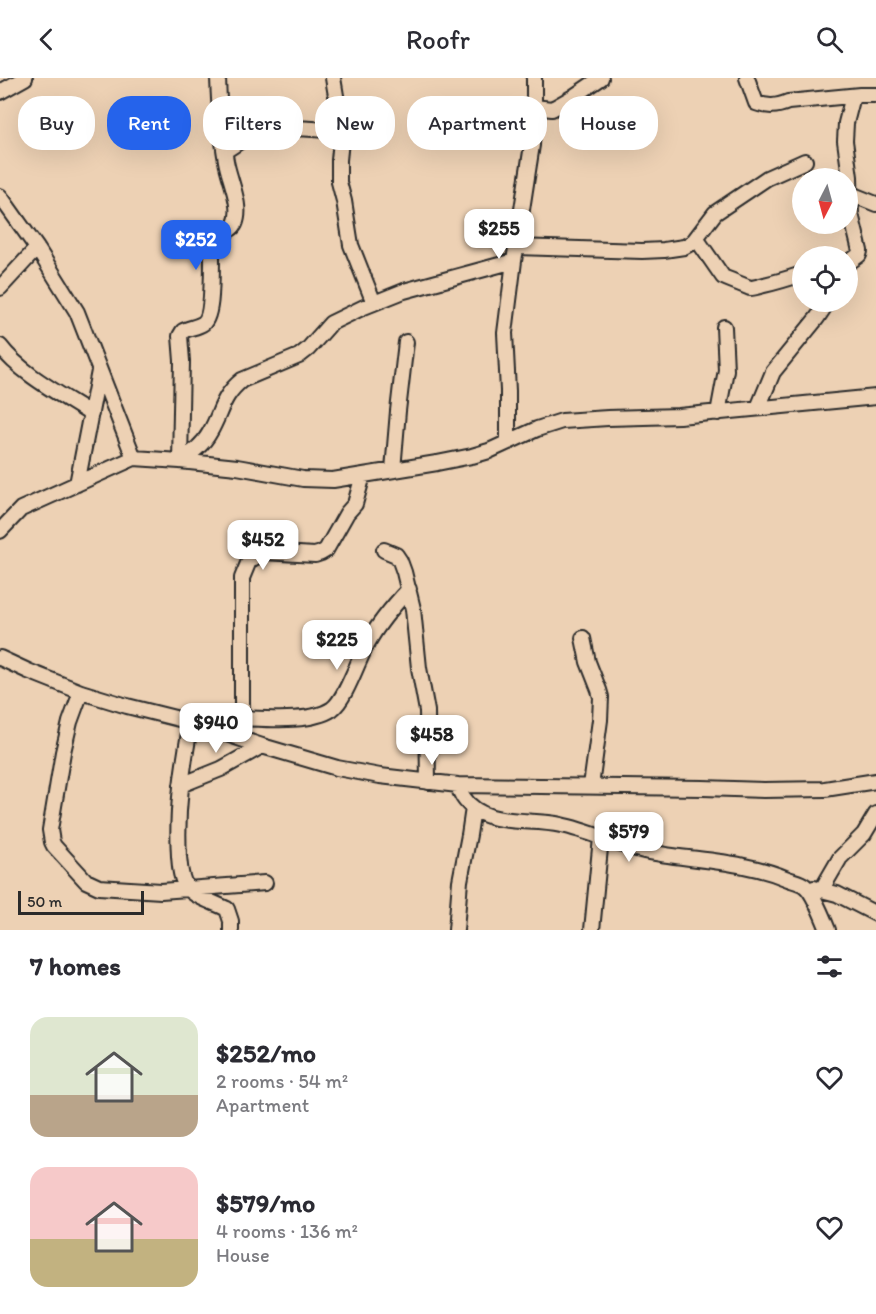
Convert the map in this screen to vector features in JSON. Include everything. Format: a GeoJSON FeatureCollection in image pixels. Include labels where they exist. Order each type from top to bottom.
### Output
{"type":"FeatureCollection","features":[{"type":"Feature","properties":{"kind":"street"},"geometry":{"type":"LineString","coordinates":[[0,83],[3,78]]}},
{"type":"Feature","properties":{"kind":"street"},"geometry":{"type":"LineString","coordinates":[[0,92],[25,78]]}},
{"type":"Feature","properties":{"kind":"street"},"geometry":{"type":"LineString","coordinates":[[180,461],[182,361],[180,336],[183,331],[202,324],[208,318],[213,239],[217,234],[231,229],[237,218],[236,200],[226,162],[218,78]]}},
{"type":"Feature","properties":{"kind":"street"},"geometry":{"type":"LineString","coordinates":[[333,78],[336,96]]}},
{"type":"Feature","properties":{"kind":"street"},"geometry":{"type":"LineString","coordinates":[[534,78],[534,96]]}},
{"type":"Feature","properties":{"kind":"street"},"geometry":{"type":"LineString","coordinates":[[547,108],[552,109],[601,78]]}},
{"type":"Feature","properties":{"kind":"street"},"geometry":{"type":"LineString","coordinates":[[747,78],[756,103],[764,106],[876,95]]}},
{"type":"Feature","properties":{"kind":"street"},"geometry":{"type":"LineString","coordinates":[[849,168],[845,131],[853,96]]}},
{"type":"Feature","properties":{"kind":"street"},"geometry":{"type":"LineString","coordinates":[[225,151],[252,135],[272,130],[315,130]]}},
{"type":"Feature","properties":{"kind":"street"},"geometry":{"type":"LineString","coordinates":[[340,150],[339,182],[351,245],[374,303]]}},
{"type":"Feature","properties":{"kind":"street"},"geometry":{"type":"LineString","coordinates":[[508,442],[505,333],[531,150]]}},
{"type":"Feature","properties":{"kind":"street"},"geometry":{"type":"LineString","coordinates":[[180,461],[194,451],[207,437],[224,400],[235,386],[242,380],[298,356],[313,344],[331,323],[404,291],[515,254],[684,248],[696,238],[715,213],[767,178],[805,161]]}},
{"type":"Feature","properties":{"kind":"street"},"geometry":{"type":"LineString","coordinates":[[0,196],[37,248],[77,312],[134,458]]}},
{"type":"Feature","properties":{"kind":"street"},"geometry":{"type":"LineString","coordinates":[[858,197],[876,204]]}},
{"type":"Feature","properties":{"kind":"street"},"geometry":{"type":"LineString","coordinates":[[855,234],[860,251],[858,256]]}},
{"type":"Feature","properties":{"kind":"street"},"geometry":{"type":"LineString","coordinates":[[696,238],[726,279],[752,288],[792,278]]}},
{"type":"Feature","properties":{"kind":"street"},"geometry":{"type":"LineString","coordinates":[[0,288],[37,248]]}},
{"type":"Feature","properties":{"kind":"street"},"geometry":{"type":"LineString","coordinates":[[758,408],[774,372],[821,312]]}},
{"type":"Feature","properties":{"kind":"street"},"geometry":{"type":"LineString","coordinates":[[718,413],[726,370],[724,327]]}},
{"type":"Feature","properties":{"kind":"street"},"geometry":{"type":"LineString","coordinates":[[393,470],[406,342]]}},
{"type":"Feature","properties":{"kind":"street"},"geometry":{"type":"LineString","coordinates":[[0,346],[19,366],[51,390],[91,414]]}},
{"type":"Feature","properties":{"kind":"street"},"geometry":{"type":"LineString","coordinates":[[76,484],[99,370]]}},
{"type":"Feature","properties":{"kind":"street"},"geometry":{"type":"LineString","coordinates":[[0,531],[21,509],[134,458],[237,467],[303,479],[333,480],[471,456],[562,421],[680,416],[876,397]]}},
{"type":"Feature","properties":{"kind":"street"},"geometry":{"type":"LineString","coordinates":[[242,739],[242,578],[249,561],[264,552],[315,555],[326,550],[347,513],[355,504],[363,475]]}},
{"type":"Feature","properties":{"kind":"street"},"geometry":{"type":"LineString","coordinates":[[384,550],[396,555],[400,561],[405,572],[413,609],[419,668],[427,711],[428,782]]}},
{"type":"Feature","properties":{"kind":"street"},"geometry":{"type":"LineString","coordinates":[[242,718],[283,720],[303,718],[334,708],[369,641],[392,607],[409,590]]}},
{"type":"Feature","properties":{"kind":"street"},"geometry":{"type":"LineString","coordinates":[[583,638],[588,662],[601,697],[599,731],[591,786]]}},
{"type":"Feature","properties":{"kind":"street"},"geometry":{"type":"LineString","coordinates":[[0,658],[81,692],[191,722],[337,768],[380,776],[458,785],[774,790],[825,789],[876,782]]}},
{"type":"Feature","properties":{"kind":"street"},"geometry":{"type":"LineString","coordinates":[[81,692],[70,722],[63,752],[50,830],[52,842],[83,879],[93,885],[107,888],[161,891],[265,883]]}},
{"type":"Feature","properties":{"kind":"street"},"geometry":{"type":"LineString","coordinates":[[191,722],[181,785],[178,823],[182,876],[188,889],[227,909],[231,930]]}},
{"type":"Feature","properties":{"kind":"street"},"geometry":{"type":"LineString","coordinates":[[181,785],[221,769],[262,746]]}},
{"type":"Feature","properties":{"kind":"street"},"geometry":{"type":"LineString","coordinates":[[458,785],[463,798],[473,808],[488,816],[558,824],[650,852],[766,870],[806,886],[837,894],[876,914]]}},
{"type":"Feature","properties":{"kind":"street"},"geometry":{"type":"LineString","coordinates":[[456,930],[460,881],[473,808]]}},
{"type":"Feature","properties":{"kind":"street"},"geometry":{"type":"LineString","coordinates":[[822,889],[840,858],[864,834],[876,813]]}},
{"type":"Feature","properties":{"kind":"street"},"geometry":{"type":"LineString","coordinates":[[592,930],[601,838]]}},
{"type":"Feature","properties":{"kind":"street"},"geometry":{"type":"LineString","coordinates":[[806,886],[828,930]]}}]}
